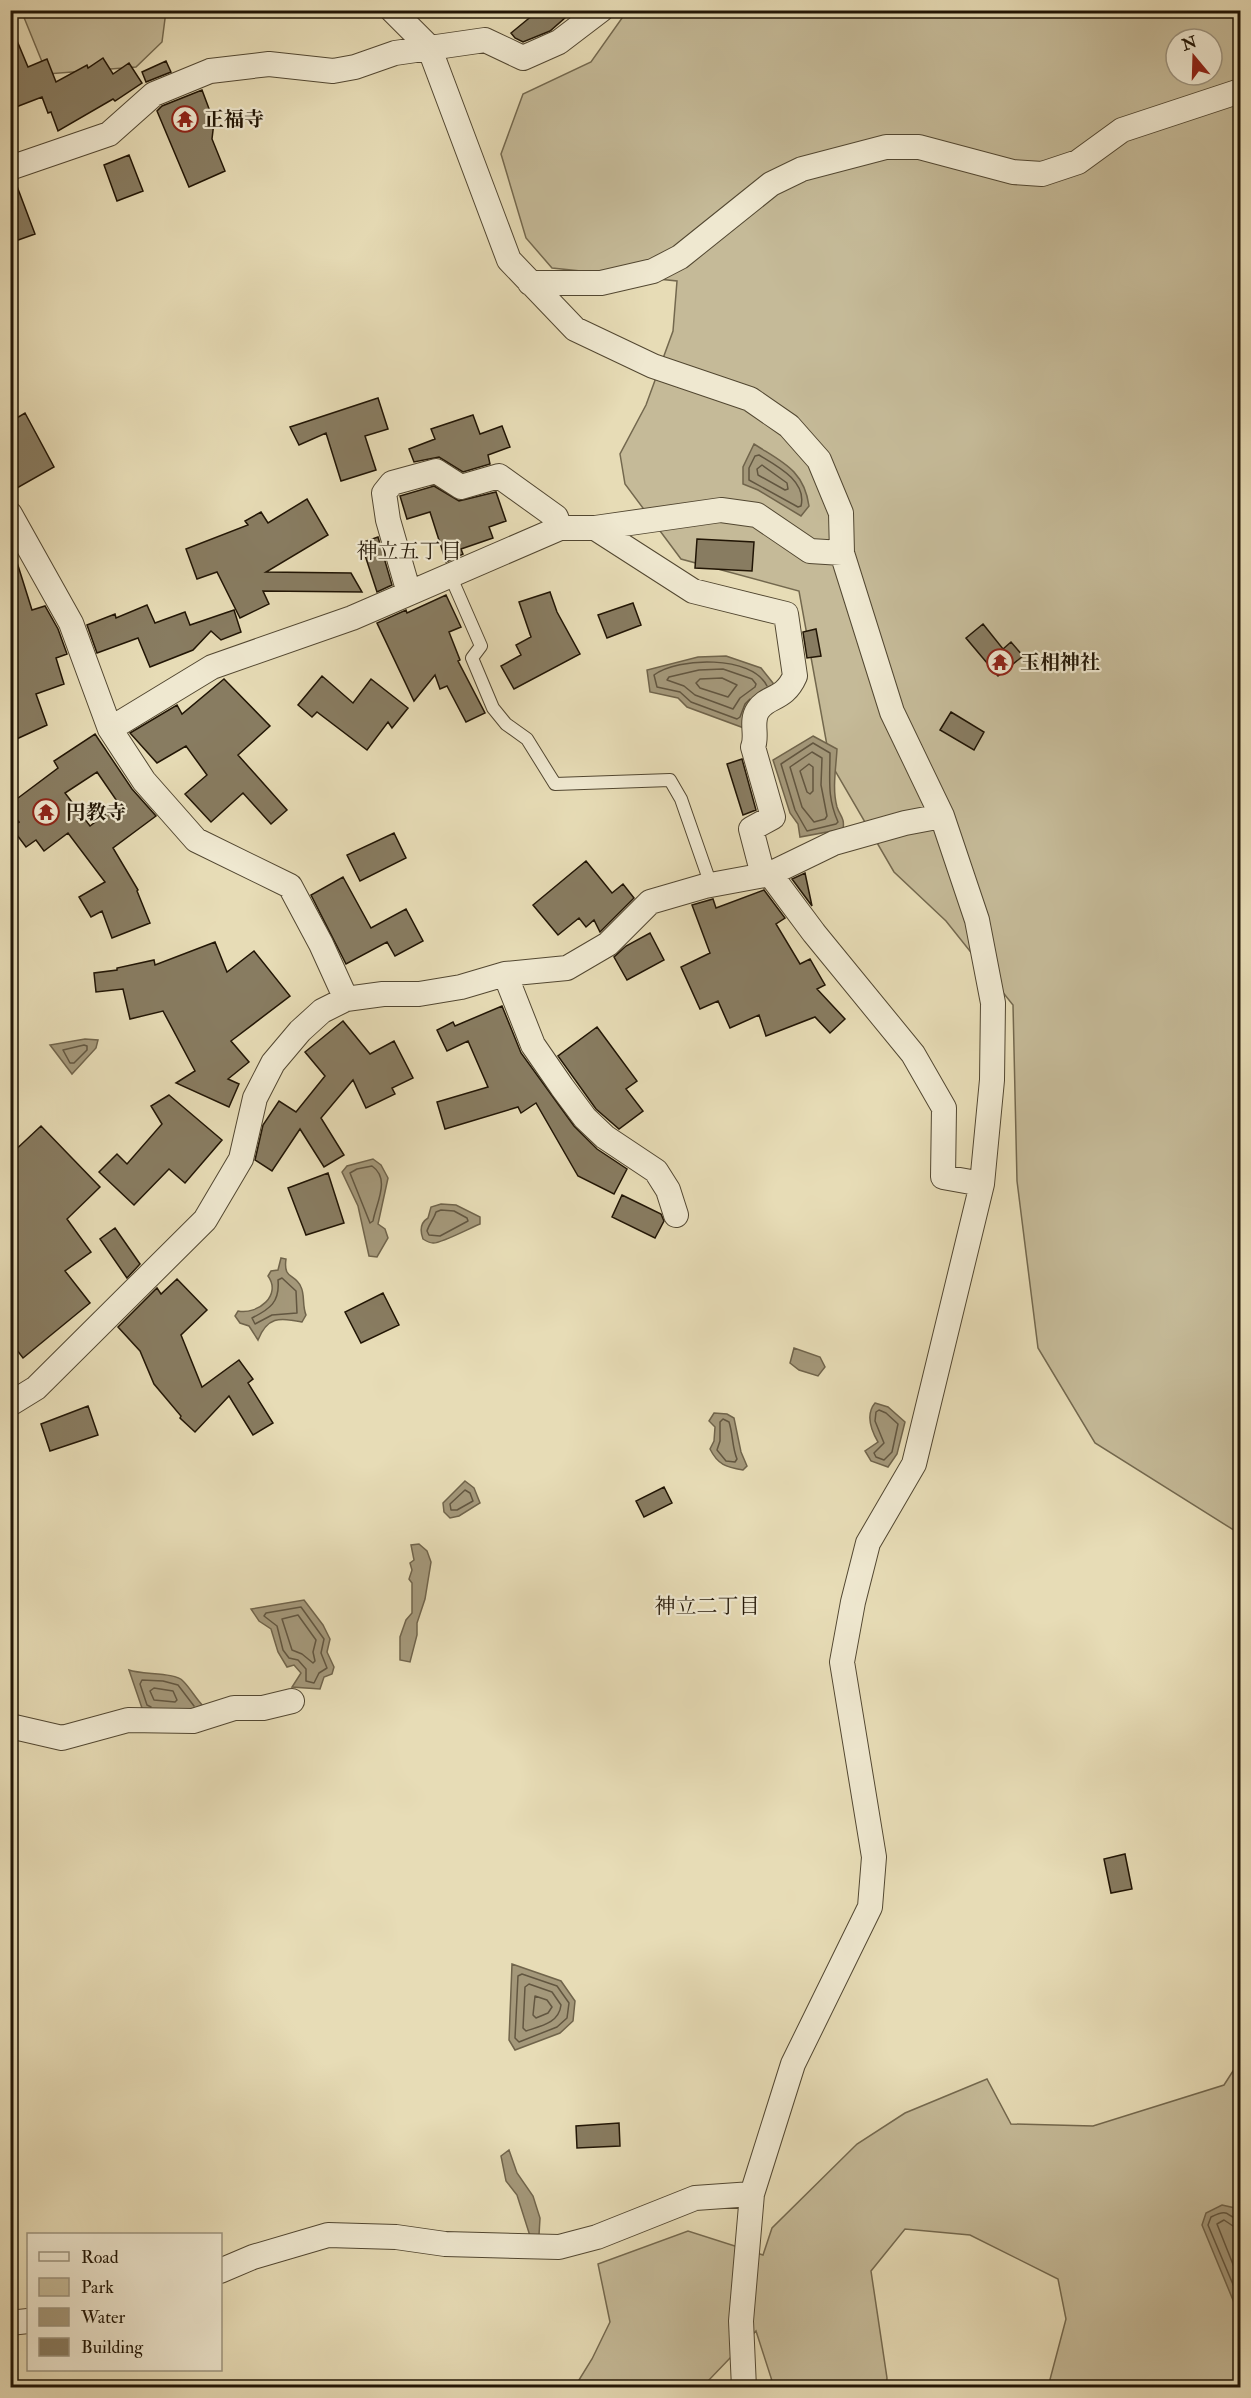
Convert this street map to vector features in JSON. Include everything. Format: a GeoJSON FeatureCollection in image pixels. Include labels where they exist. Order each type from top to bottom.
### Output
{"type":"FeatureCollection","features":[{"type":"Feature","properties":{"kind":"street"},"geometry":{"type":"LineString","coordinates":[[392,10],[429,47],[509,260],[530,283],[575,329],[653,366],[750,399],[789,426],[819,460],[841,513],[842,553],[892,712],[942,816],[977,921],[993,1003],[992,1080],[982,1184],[914,1464],[868,1543],[853,1602],[842,1662],[874,1857],[870,1907],[793,2064],[752,2194],[741,2321],[744,2388]]}},
{"type":"Feature","properties":{"kind":"street"},"geometry":{"type":"LineString","coordinates":[[10,168],[109,134],[154,94],[210,71],[269,64],[333,71],[355,67],[395,53],[485,39],[523,58],[559,42],[601,10]]}},
{"type":"Feature","properties":{"kind":"street"},"geometry":{"type":"LineString","coordinates":[[530,283],[601,284],[653,271],[680,257],[771,184],[802,169],[886,147],[920,147],[1013,172],[1042,174],[1078,162],[1122,130],[1240,92]]}},
{"type":"Feature","properties":{"kind":"street"},"geometry":{"type":"LineString","coordinates":[[409,593],[388,520],[384,493],[392,483],[436,471],[460,487],[499,476],[556,517],[560,528]]}},
{"type":"Feature","properties":{"kind":"street"},"geometry":{"type":"LineString","coordinates":[[110,729],[213,667],[352,618],[560,528],[595,528],[721,510],[757,515],[810,551],[842,553]]}},
{"type":"Feature","properties":{"kind":"street"},"geometry":{"type":"LineString","coordinates":[[10,514],[20,551],[72,623],[110,729],[144,781],[196,840],[290,886],[321,944],[346,999]]}},
{"type":"Feature","properties":{"kind":"street"},"geometry":{"type":"LineString","coordinates":[[595,528],[693,591],[786,614],[795,676],[782,695],[765,704],[758,711],[753,725],[756,739],[753,747],[772,817],[751,829],[766,874],[913,1054],[944,1108],[942,1177],[982,1184]]}},
{"type":"Feature","properties":{"kind":"street"},"geometry":{"type":"LineString","coordinates":[[10,1404],[36,1388],[205,1220],[241,1159],[255,1098],[273,1063],[300,1031],[322,1011],[346,999],[382,994],[418,994],[461,987],[505,974],[567,968],[608,944],[650,902],[711,885],[766,874],[834,843],[905,823],[942,816]]}},
{"type":"Feature","properties":{"kind":"street"},"geometry":{"type":"LineString","coordinates":[[505,974],[533,1045],[562,1087],[585,1118],[604,1137],[656,1171],[668,1190],[676,1215]]}},
{"type":"Feature","properties":{"kind":"street"},"geometry":{"type":"LineString","coordinates":[[10,1726],[62,1738],[128,1720],[193,1721],[234,1708],[263,1708],[292,1701]]}},
{"type":"Feature","properties":{"kind":"street"},"geometry":{"type":"LineString","coordinates":[[222,2270],[327,2235],[396,2237],[454,2245],[559,2247],[597,2237],[695,2198],[752,2194]]}},
{"type":"Feature","properties":{"kind":"street"},"geometry":{"type":"LineString","coordinates":[[10,2323],[27,2321]]}},
{"type":"Feature","properties":{"kind":"lane"},"geometry":{"type":"LineString","coordinates":[[450,575],[481,646],[472,658],[493,708],[506,724],[527,739],[555,784],[670,780],[681,799],[711,885]]}},
{"type":"Feature","properties":{"kind":"green space"},"geometry":{"type":"Polygon","coordinates":[[[11,11],[166,11],[162,42],[136,67],[47,74],[23,15],[11,11]]]}},
{"type":"Feature","properties":{"kind":"green space"},"geometry":{"type":"Polygon","coordinates":[[[627,11],[1240,11],[1240,1534],[1095,1443],[1038,1348],[1017,1181],[1013,1005],[946,921],[894,872],[830,762],[799,591],[681,559],[625,484],[620,454],[646,405],[673,331],[677,281],[552,268],[526,238],[501,154],[523,94],[591,62],[627,11]]]}},
{"type":"Feature","properties":{"kind":"green space"},"geometry":{"type":"Polygon","coordinates":[[[1240,2060],[1240,2387],[1048,2387],[1066,2319],[1058,2279],[970,2235],[905,2229],[871,2271],[887,2378],[886,2387],[774,2387],[756,2331],[707,2382],[706,2387],[574,2388],[592,2359],[610,2322],[598,2264],[688,2231],[763,2255],[772,2228],[857,2144],[905,2113],[987,2079],[1011,2124],[1093,2126],[1224,2085],[1240,2060]]]}},
{"type":"Feature","properties":{"kind":"water"},"geometry":{"type":"Polygon","coordinates":[[[754,444],[797,475],[809,506],[801,516],[758,490],[743,484],[743,467],[754,444]]]}},
{"type":"Feature","properties":{"kind":"water"},"geometry":{"type":"Polygon","coordinates":[[[726,656],[761,668],[773,683],[772,694],[744,728],[687,707],[678,698],[650,692],[647,670],[698,657],[726,656]]]}},
{"type":"Feature","properties":{"kind":"water"},"geometry":{"type":"Polygon","coordinates":[[[813,736],[837,749],[835,793],[837,807],[843,820],[843,829],[800,837],[798,824],[790,813],[773,760],[813,736]]]}},
{"type":"Feature","properties":{"kind":"water"},"geometry":{"type":"Polygon","coordinates":[[[85,1039],[98,1040],[96,1048],[72,1074],[50,1045],[85,1039]]]}},
{"type":"Feature","properties":{"kind":"water"},"geometry":{"type":"Polygon","coordinates":[[[373,1159],[381,1165],[388,1178],[378,1224],[385,1229],[388,1238],[377,1257],[369,1256],[358,1206],[342,1172],[347,1166],[373,1159]]]}},
{"type":"Feature","properties":{"kind":"water"},"geometry":{"type":"Polygon","coordinates":[[[441,1204],[456,1205],[480,1217],[480,1224],[442,1241],[433,1243],[426,1241],[422,1236],[422,1225],[428,1218],[431,1207],[441,1204]]]}},
{"type":"Feature","properties":{"kind":"water"},"geometry":{"type":"Polygon","coordinates":[[[281,1258],[286,1259],[286,1270],[301,1287],[306,1315],[302,1322],[287,1319],[275,1320],[265,1327],[258,1340],[249,1326],[240,1323],[235,1316],[238,1311],[253,1310],[266,1302],[272,1290],[272,1283],[268,1276],[271,1271],[278,1270],[281,1258]]]}},
{"type":"Feature","properties":{"kind":"water"},"geometry":{"type":"Polygon","coordinates":[[[794,1348],[820,1357],[825,1367],[818,1376],[799,1370],[790,1363],[794,1348]]]}},
{"type":"Feature","properties":{"kind":"water"},"geometry":{"type":"Polygon","coordinates":[[[875,1403],[888,1407],[905,1422],[897,1454],[888,1467],[871,1461],[865,1451],[878,1442],[871,1428],[870,1417],[875,1403]]]}},
{"type":"Feature","properties":{"kind":"water"},"geometry":{"type":"Polygon","coordinates":[[[714,1413],[727,1414],[734,1418],[741,1452],[747,1466],[743,1470],[723,1464],[716,1459],[710,1449],[714,1441],[715,1427],[709,1421],[714,1413]]]}},
{"type":"Feature","properties":{"kind":"water"},"geometry":{"type":"Polygon","coordinates":[[[465,1481],[474,1488],[480,1503],[459,1516],[450,1518],[444,1512],[443,1503],[465,1481]]]}},
{"type":"Feature","properties":{"kind":"water"},"geometry":{"type":"Polygon","coordinates":[[[419,1544],[427,1551],[431,1562],[410,1662],[400,1660],[400,1637],[406,1620],[412,1613],[412,1583],[409,1579],[412,1570],[410,1563],[414,1560],[411,1545],[419,1544]]]}},
{"type":"Feature","properties":{"kind":"water"},"geometry":{"type":"Polygon","coordinates":[[[304,1600],[323,1625],[330,1639],[327,1652],[334,1667],[332,1674],[324,1677],[320,1689],[292,1687],[301,1673],[294,1665],[287,1667],[278,1652],[271,1629],[259,1621],[251,1609],[304,1600]]]}},
{"type":"Feature","properties":{"kind":"water"},"geometry":{"type":"Polygon","coordinates":[[[129,1670],[179,1678],[204,1707],[204,1713],[143,1711],[129,1670]]]}},
{"type":"Feature","properties":{"kind":"water"},"geometry":{"type":"Polygon","coordinates":[[[512,1964],[561,1981],[575,2001],[573,2021],[560,2033],[515,2050],[509,2040],[512,1964]]]}},
{"type":"Feature","properties":{"kind":"water"},"geometry":{"type":"Polygon","coordinates":[[[509,2150],[517,2173],[533,2196],[540,2218],[539,2235],[530,2236],[517,2195],[506,2181],[501,2156],[509,2150]]]}},
{"type":"Feature","properties":{"kind":"water"},"geometry":{"type":"Polygon","coordinates":[[[1222,2205],[1235,2208],[1240,2218],[1240,2317],[1202,2225],[1206,2213],[1222,2205]]]}},
{"type":"Feature","properties":{"kind":"building"},"geometry":{"type":"Polygon","coordinates":[[[539,10],[574,10],[550,31],[523,42],[515,38],[511,33],[539,10]]]}},
{"type":"Feature","properties":{"kind":"building"},"geometry":{"type":"Polygon","coordinates":[[[10,24],[28,67],[47,59],[56,82],[87,65],[88,68],[103,58],[113,74],[129,63],[142,83],[115,101],[113,99],[58,131],[42,97],[16,107],[10,94],[10,24]]]}},
{"type":"Feature","properties":{"kind":"building"},"geometry":{"type":"Polygon","coordinates":[[[166,61],[171,72],[146,82],[142,72],[166,61]]]}},
{"type":"Feature","properties":{"kind":"building"},"geometry":{"type":"Polygon","coordinates":[[[202,90],[214,122],[212,139],[225,171],[189,187],[157,111],[162,106],[202,90]]]}},
{"type":"Feature","properties":{"kind":"building"},"geometry":{"type":"Polygon","coordinates":[[[129,155],[143,191],[117,201],[104,165],[129,155]]]}},
{"type":"Feature","properties":{"kind":"building"},"geometry":{"type":"Polygon","coordinates":[[[15,181],[35,234],[10,243],[10,182],[15,181]]]}},
{"type":"Feature","properties":{"kind":"building"},"geometry":{"type":"Polygon","coordinates":[[[378,398],[388,429],[365,436],[376,470],[341,481],[326,433],[299,445],[290,427],[378,398]]]}},
{"type":"Feature","properties":{"kind":"building"},"geometry":{"type":"Polygon","coordinates":[[[25,413],[54,467],[10,492],[10,422],[25,413]]]}},
{"type":"Feature","properties":{"kind":"building"},"geometry":{"type":"Polygon","coordinates":[[[473,415],[480,434],[502,426],[510,447],[488,455],[490,464],[463,472],[439,457],[414,462],[409,449],[435,439],[431,429],[473,415]]]}},
{"type":"Feature","properties":{"kind":"building"},"geometry":{"type":"Polygon","coordinates":[[[434,486],[459,501],[496,492],[506,521],[489,527],[493,538],[461,549],[463,554],[446,562],[430,512],[407,519],[400,496],[434,486]]]}},
{"type":"Feature","properties":{"kind":"building"},"geometry":{"type":"Polygon","coordinates":[[[307,499],[328,535],[266,572],[351,573],[362,592],[263,591],[269,604],[240,618],[217,572],[197,579],[186,549],[248,525],[245,521],[261,512],[268,523],[307,499]]]}},
{"type":"Feature","properties":{"kind":"building"},"geometry":{"type":"Polygon","coordinates":[[[378,537],[392,585],[377,592],[361,543],[378,537]]]}},
{"type":"Feature","properties":{"kind":"building"},"geometry":{"type":"Polygon","coordinates":[[[697,539],[754,542],[752,571],[695,568],[697,539]]]}},
{"type":"Feature","properties":{"kind":"building"},"geometry":{"type":"Polygon","coordinates":[[[10,556],[15,556],[32,610],[45,606],[58,629],[67,654],[56,658],[64,684],[36,694],[47,725],[10,742],[10,556]]]}},
{"type":"Feature","properties":{"kind":"building"},"geometry":{"type":"Polygon","coordinates":[[[550,592],[557,612],[580,654],[514,689],[501,666],[521,655],[516,645],[531,637],[519,602],[550,592]]]}},
{"type":"Feature","properties":{"kind":"building"},"geometry":{"type":"Polygon","coordinates":[[[446,595],[461,627],[449,632],[460,660],[458,661],[485,713],[466,722],[447,686],[440,689],[435,675],[414,701],[377,623],[406,610],[407,613],[446,595]]]}},
{"type":"Feature","properties":{"kind":"building"},"geometry":{"type":"Polygon","coordinates":[[[633,603],[641,625],[607,638],[598,615],[633,603]]]}},
{"type":"Feature","properties":{"kind":"building"},"geometry":{"type":"Polygon","coordinates":[[[147,605],[155,623],[185,612],[190,625],[234,610],[241,632],[221,640],[211,631],[193,650],[150,667],[138,638],[97,653],[87,625],[115,614],[116,618],[147,605]]]}},
{"type":"Feature","properties":{"kind":"building"},"geometry":{"type":"Polygon","coordinates":[[[983,624],[1003,649],[1011,642],[1023,656],[998,676],[966,638],[983,624]]]}},
{"type":"Feature","properties":{"kind":"building"},"geometry":{"type":"Polygon","coordinates":[[[816,629],[821,656],[807,658],[803,632],[816,629]]]}},
{"type":"Feature","properties":{"kind":"building"},"geometry":{"type":"Polygon","coordinates":[[[322,676],[353,703],[371,679],[408,708],[392,728],[388,722],[367,750],[317,712],[312,717],[298,705],[322,676]]]}},
{"type":"Feature","properties":{"kind":"building"},"geometry":{"type":"Polygon","coordinates":[[[224,679],[270,726],[238,755],[287,810],[271,824],[243,793],[211,822],[185,794],[207,775],[186,746],[157,763],[130,733],[177,705],[182,714],[224,679]]]}},
{"type":"Feature","properties":{"kind":"building"},"geometry":{"type":"Polygon","coordinates":[[[951,712],[984,732],[974,750],[940,730],[951,712]]]}},
{"type":"Feature","properties":{"kind":"building"},"geometry":{"type":"Polygon","coordinates":[[[95,734],[132,789],[156,816],[113,848],[138,890],[150,923],[112,938],[102,911],[91,917],[79,897],[105,882],[68,833],[44,851],[36,840],[26,847],[11,827],[19,822],[10,811],[10,804],[58,768],[54,761],[95,734]],[[97,772],[65,793],[90,826],[119,804],[97,772]]]}},
{"type":"Feature","properties":{"kind":"building"},"geometry":{"type":"Polygon","coordinates":[[[742,759],[756,810],[743,815],[727,764],[742,759]]]}},
{"type":"Feature","properties":{"kind":"building"},"geometry":{"type":"Polygon","coordinates":[[[394,833],[406,858],[360,881],[347,855],[394,833]]]}},
{"type":"Feature","properties":{"kind":"building"},"geometry":{"type":"Polygon","coordinates":[[[586,861],[612,893],[623,884],[634,898],[600,932],[594,920],[586,927],[579,918],[558,935],[533,905],[586,861]]]}},
{"type":"Feature","properties":{"kind":"building"},"geometry":{"type":"Polygon","coordinates":[[[805,873],[812,906],[792,879],[805,873]]]}},
{"type":"Feature","properties":{"kind":"building"},"geometry":{"type":"Polygon","coordinates":[[[343,877],[371,928],[406,909],[423,941],[395,956],[387,942],[346,964],[311,895],[343,877]]]}},
{"type":"Feature","properties":{"kind":"building"},"geometry":{"type":"Polygon","coordinates":[[[764,890],[785,918],[776,924],[800,964],[810,959],[825,985],[817,989],[845,1019],[830,1033],[815,1017],[766,1036],[759,1015],[730,1028],[718,1001],[700,1009],[681,967],[710,953],[692,905],[713,899],[716,908],[764,890]]]}},
{"type":"Feature","properties":{"kind":"building"},"geometry":{"type":"Polygon","coordinates":[[[650,933],[664,960],[627,980],[614,957],[626,946],[650,933]]]}},
{"type":"Feature","properties":{"kind":"building"},"geometry":{"type":"Polygon","coordinates":[[[215,942],[227,972],[254,951],[290,996],[231,1041],[249,1062],[228,1079],[239,1084],[229,1107],[176,1083],[195,1071],[163,1011],[130,1019],[123,989],[96,992],[94,973],[117,970],[117,968],[154,960],[155,965],[215,942]]]}},
{"type":"Feature","properties":{"kind":"building"},"geometry":{"type":"Polygon","coordinates":[[[502,1006],[521,1053],[574,1126],[597,1149],[627,1169],[614,1194],[578,1176],[536,1103],[521,1113],[518,1107],[445,1129],[437,1102],[488,1087],[468,1041],[447,1051],[437,1030],[453,1022],[455,1026],[502,1006]]]}},
{"type":"Feature","properties":{"kind":"building"},"geometry":{"type":"Polygon","coordinates":[[[343,1021],[370,1054],[394,1041],[413,1078],[392,1088],[395,1094],[366,1108],[353,1080],[321,1118],[344,1155],[324,1167],[300,1129],[272,1171],[255,1160],[263,1125],[279,1101],[296,1112],[325,1076],[305,1052],[343,1021]]]}},
{"type":"Feature","properties":{"kind":"building"},"geometry":{"type":"Polygon","coordinates":[[[597,1027],[637,1081],[626,1089],[643,1111],[619,1129],[596,1109],[558,1056],[597,1027]]]}},
{"type":"Feature","properties":{"kind":"building"},"geometry":{"type":"Polygon","coordinates":[[[169,1095],[222,1140],[185,1183],[169,1169],[134,1205],[99,1172],[117,1154],[127,1164],[162,1124],[151,1106],[169,1095]]]}},
{"type":"Feature","properties":{"kind":"building"},"geometry":{"type":"Polygon","coordinates":[[[41,1126],[100,1187],[67,1219],[91,1252],[65,1271],[90,1303],[23,1358],[10,1341],[10,1155],[41,1126]]]}},
{"type":"Feature","properties":{"kind":"building"},"geometry":{"type":"Polygon","coordinates":[[[328,1173],[344,1223],[306,1235],[288,1188],[328,1173]]]}},
{"type":"Feature","properties":{"kind":"building"},"geometry":{"type":"Polygon","coordinates":[[[622,1195],[661,1214],[664,1221],[655,1238],[612,1217],[622,1195]]]}},
{"type":"Feature","properties":{"kind":"building"},"geometry":{"type":"Polygon","coordinates":[[[115,1228],[140,1264],[127,1278],[100,1239],[115,1228]]]}},
{"type":"Feature","properties":{"kind":"building"},"geometry":{"type":"Polygon","coordinates":[[[177,1279],[207,1310],[181,1335],[202,1387],[239,1360],[253,1379],[248,1383],[273,1423],[253,1435],[229,1396],[195,1432],[180,1418],[181,1416],[154,1384],[140,1351],[118,1327],[157,1288],[161,1294],[177,1279]]]}},
{"type":"Feature","properties":{"kind":"building"},"geometry":{"type":"Polygon","coordinates":[[[383,1293],[399,1325],[361,1343],[345,1312],[383,1293]]]}},
{"type":"Feature","properties":{"kind":"building"},"geometry":{"type":"Polygon","coordinates":[[[88,1406],[98,1435],[50,1451],[41,1424],[88,1406]]]}},
{"type":"Feature","properties":{"kind":"building"},"geometry":{"type":"Polygon","coordinates":[[[664,1487],[672,1503],[644,1517],[636,1501],[664,1487]]]}},
{"type":"Feature","properties":{"kind":"building"},"geometry":{"type":"Polygon","coordinates":[[[1125,1854],[1132,1889],[1111,1893],[1104,1859],[1125,1854]]]}},
{"type":"Feature","properties":{"kind":"building"},"geometry":{"type":"Polygon","coordinates":[[[619,2123],[620,2146],[577,2148],[576,2126],[619,2123]]]}},
{"type":"Feature","properties":{"kind":"place","name":"正福寺"},"geometry":{"type":"Point","coordinates":[185,119]}},
{"type":"Feature","properties":{"kind":"place","name":"玉相神社"},"geometry":{"type":"Point","coordinates":[1000,662]}},
{"type":"Feature","properties":{"kind":"place","name":"円教寺"},"geometry":{"type":"Point","coordinates":[46,812]}},
{"type":"Feature","properties":{"kind":"district","name":"神立五丁目"},"geometry":{"type":"Point","coordinates":[409,551]}},
{"type":"Feature","properties":{"kind":"district","name":"神立二丁目"},"geometry":{"type":"Point","coordinates":[707,1606]}}]}
